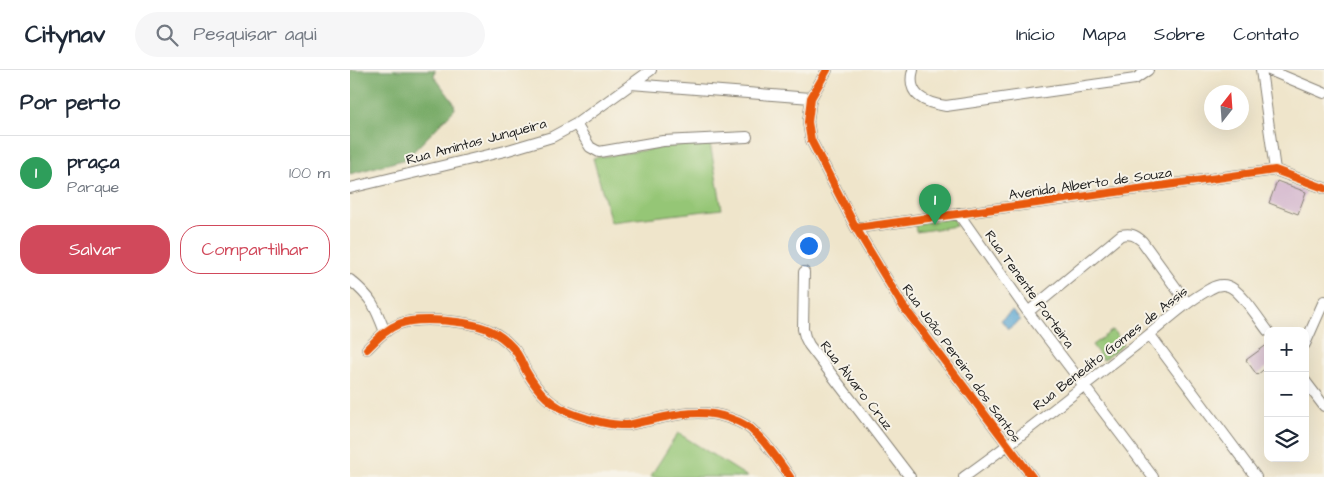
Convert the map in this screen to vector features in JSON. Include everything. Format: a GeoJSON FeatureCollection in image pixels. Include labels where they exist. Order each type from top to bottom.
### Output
{"type":"FeatureCollection","features":[{"type":"Feature","properties":{"kind":"street","name":"Rua Amintas Junqueira"},"geometry":{"type":"LineString","coordinates":[[350,188],[537,142],[576,124],[651,70]]}},
{"type":"Feature","properties":{"kind":"street"},"geometry":{"type":"LineString","coordinates":[[631,84],[811,98],[827,70]]}},
{"type":"Feature","properties":{"kind":"street"},"geometry":{"type":"LineString","coordinates":[[913,70],[911,77],[913,88],[921,99],[933,104],[946,106],[1135,79],[1148,70]]}},
{"type":"Feature","properties":{"kind":"street"},"geometry":{"type":"LineString","coordinates":[[1261,70],[1275,170]]}},
{"type":"Feature","properties":{"kind":"street"},"geometry":{"type":"LineString","coordinates":[[1269,70],[1324,93]]}},
{"type":"Feature","properties":{"kind":"street","name":"Rua João Pereira dos Santos"},"geometry":{"type":"LineString","coordinates":[[811,98],[808,122],[811,140],[856,228],[903,306],[1032,477]]}},
{"type":"Feature","properties":{"kind":"street"},"geometry":{"type":"LineString","coordinates":[[576,124],[590,147],[598,152],[663,141],[747,137]]}},
{"type":"Feature","properties":{"kind":"street","name":"Avenida Alberto de Souza"},"geometry":{"type":"LineString","coordinates":[[856,228],[1275,170],[1324,188]]}},
{"type":"Feature","properties":{"kind":"street","name":"Rua Tenente Porteira"},"geometry":{"type":"LineString","coordinates":[[958,213],[1028,312],[1153,477]]}},
{"type":"Feature","properties":{"kind":"street"},"geometry":{"type":"LineString","coordinates":[[1028,312],[1121,235],[1130,233],[1142,241],[1187,303]]}},
{"type":"Feature","properties":{"kind":"street","name":"Rua Álvaro Cruz"},"geometry":{"type":"LineString","coordinates":[[804,272],[804,337],[910,477]]}},
{"type":"Feature","properties":{"kind":"street"},"geometry":{"type":"LineString","coordinates":[[350,280],[368,296],[375,307],[384,332]]}},
{"type":"Feature","properties":{"kind":"street","name":"Rua Benedito Gomes de Assis"},"geometry":{"type":"LineString","coordinates":[[964,477],[1008,446],[1150,335],[1187,303],[1212,288],[1222,285],[1230,286],[1237,291],[1265,327]]}},
{"type":"Feature","properties":{"kind":"street"},"geometry":{"type":"LineString","coordinates":[[1309,335],[1324,301]]}},
{"type":"Feature","properties":{"kind":"street"},"geometry":{"type":"LineString","coordinates":[[366,349],[384,332],[400,323],[416,320],[436,319],[488,329],[503,338],[515,350],[532,381],[543,395],[575,415],[608,423],[627,425],[681,414],[700,412],[721,415],[740,422],[754,432],[790,477]]}},
{"type":"Feature","properties":{"kind":"street"},"geometry":{"type":"LineString","coordinates":[[1150,335],[1256,477]]}},
{"type":"Feature","properties":{"kind":"street"},"geometry":{"type":"LineString","coordinates":[[1309,384],[1324,390]]}},
{"type":"Feature","properties":{"kind":"street"},"geometry":{"type":"LineString","coordinates":[[1309,385],[1324,406]]}},
{"type":"Feature","properties":{"kind":"green space"},"geometry":{"type":"Polygon","coordinates":[[[350,70],[435,70],[434,76],[454,103],[455,109],[406,159],[350,174],[350,70]]]}},
{"type":"Feature","properties":{"kind":"green space"},"geometry":{"type":"Polygon","coordinates":[[[709,138],[722,209],[611,222],[593,158],[693,143],[709,138]]]}},
{"type":"Feature","properties":{"kind":"green space"},"geometry":{"type":"Polygon","coordinates":[[[954,218],[956,226],[916,232],[915,224],[954,218]]]}},
{"type":"Feature","properties":{"kind":"green space"},"geometry":{"type":"Polygon","coordinates":[[[1113,330],[1123,345],[1103,360],[1092,345],[1113,330]]]}},
{"type":"Feature","properties":{"kind":"green space"},"geometry":{"type":"Polygon","coordinates":[[[678,433],[748,477],[650,477],[678,433]]]}},
{"type":"Feature","properties":{"kind":"water"},"geometry":{"type":"Polygon","coordinates":[[[1012,311],[1021,320],[1008,329],[1001,320],[1012,311]]]}},
{"type":"Feature","properties":{"kind":"building"},"geometry":{"type":"Polygon","coordinates":[[[1277,181],[1306,192],[1298,214],[1269,203],[1277,181]]]}},
{"type":"Feature","properties":{"kind":"building"},"geometry":{"type":"Polygon","coordinates":[[[1264,347],[1264,369],[1257,375],[1246,360],[1264,347]]]}},
{"type":"Feature","properties":{"kind":"cycle path"},"geometry":{"type":"LineString","coordinates":[[827,70],[811,98],[808,122],[811,140],[856,228],[903,306],[1032,477]]}},
{"type":"Feature","properties":{"kind":"cycle path"},"geometry":{"type":"LineString","coordinates":[[856,228],[1275,170],[1324,188]]}},
{"type":"Feature","properties":{"kind":"cycle path"},"geometry":{"type":"LineString","coordinates":[[367,349],[390,329],[408,322],[431,320],[458,322],[481,327],[496,333],[508,342],[517,353],[531,379],[546,398],[567,412],[595,421],[622,425],[688,414],[708,413],[719,415],[739,422],[752,430],[774,454],[790,477]]}},
{"type":"Feature","properties":{"kind":"place","name":"praça"},"geometry":{"type":"Point","coordinates":[935,225]}}]}
